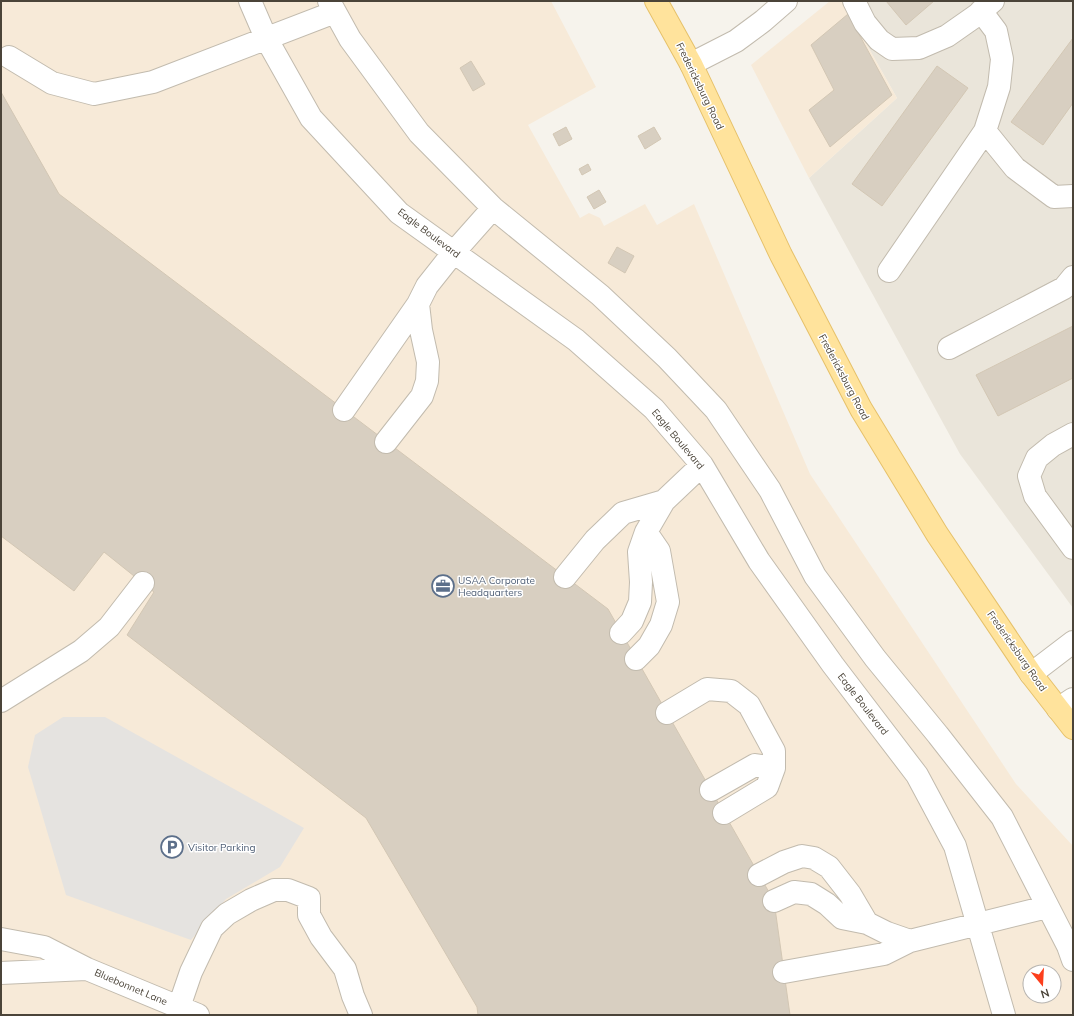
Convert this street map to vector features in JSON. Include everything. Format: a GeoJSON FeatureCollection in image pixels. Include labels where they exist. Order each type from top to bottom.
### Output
{"type":"FeatureCollection","features":[{"type":"Feature","properties":{"kind":"main road","name":"Fredericksburg Road"},"geometry":{"type":"LineString","coordinates":[[656,1],[691,64],[782,255],[861,409],[937,534],[1031,674],[1066,704],[1073,728]]}},
{"type":"Feature","properties":{"kind":"street","name":"Eagle Boulevard"},"geometry":{"type":"LineString","coordinates":[[250,1],[266,38],[311,118],[399,213],[576,340],[654,409],[702,465],[759,561],[833,665],[917,774],[955,846],[1004,1015]]}},
{"type":"Feature","properties":{"kind":"street"},"geometry":{"type":"LineString","coordinates":[[691,64],[736,41],[763,21],[786,1]]}},
{"type":"Feature","properties":{"kind":"street"},"geometry":{"type":"LineString","coordinates":[[854,1],[865,23],[879,40],[892,49],[919,48],[947,36],[987,6],[996,30],[1002,59],[999,87],[985,131],[889,271]]}},
{"type":"Feature","properties":{"kind":"street"},"geometry":{"type":"LineString","coordinates":[[9,58],[52,83],[94,94],[153,82],[266,38],[332,6],[350,39],[419,133],[493,208],[600,295],[667,358],[716,410],[770,490],[814,576],[875,658],[1002,817],[1068,946],[1073,960]]}},
{"type":"Feature","properties":{"kind":"street"},"geometry":{"type":"LineString","coordinates":[[985,131],[1014,168],[1054,197],[1073,196]]}},
{"type":"Feature","properties":{"kind":"street"},"geometry":{"type":"LineString","coordinates":[[344,410],[418,304],[427,286],[454,252],[493,208]]}},
{"type":"Feature","properties":{"kind":"street"},"geometry":{"type":"LineString","coordinates":[[949,348],[1064,288],[1073,277]]}},
{"type":"Feature","properties":{"kind":"street"},"geometry":{"type":"LineString","coordinates":[[386,442],[422,396],[427,382],[428,362],[421,330],[418,304]]}},
{"type":"Feature","properties":{"kind":"street"},"geometry":{"type":"LineString","coordinates":[[1073,434],[1053,445],[1037,458],[1029,476],[1035,496],[1073,548]]}},
{"type":"Feature","properties":{"kind":"street"},"geometry":{"type":"LineString","coordinates":[[621,633],[632,621],[640,602],[642,582],[639,552],[646,532],[664,501],[702,465]]}},
{"type":"Feature","properties":{"kind":"street"},"geometry":{"type":"LineString","coordinates":[[565,577],[595,540],[623,513],[664,501]]}},
{"type":"Feature","properties":{"kind":"street"},"geometry":{"type":"LineString","coordinates":[[636,659],[649,646],[661,625],[668,602],[658,551],[646,532]]}},
{"type":"Feature","properties":{"kind":"street"},"geometry":{"type":"LineString","coordinates":[[1,701],[81,651],[109,627],[143,583]]}},
{"type":"Feature","properties":{"kind":"street"},"geometry":{"type":"LineString","coordinates":[[1031,674],[1073,642]]}},
{"type":"Feature","properties":{"kind":"street"},"geometry":{"type":"LineString","coordinates":[[667,713],[707,689],[731,691],[749,704],[774,751],[774,768],[767,787],[724,813]]}},
{"type":"Feature","properties":{"kind":"street"},"geometry":{"type":"LineString","coordinates":[[711,790],[755,765],[774,768]]}},
{"type":"Feature","properties":{"kind":"street"},"geometry":{"type":"LineString","coordinates":[[759,875],[784,862],[802,856],[814,858],[829,867],[850,894],[867,923]]}},
{"type":"Feature","properties":{"kind":"street"},"geometry":{"type":"LineString","coordinates":[[188,1011],[191,972],[212,928],[227,914],[251,900],[274,890],[288,890],[309,898],[309,915],[321,937],[345,968],[353,996],[361,1015]]}},
{"type":"Feature","properties":{"kind":"street"},"geometry":{"type":"LineString","coordinates":[[774,901],[794,892],[811,894],[827,904],[842,918],[867,923],[887,933],[910,941]]}},
{"type":"Feature","properties":{"kind":"street"},"geometry":{"type":"LineString","coordinates":[[784,972],[884,954],[910,941],[1047,907]]}},
{"type":"Feature","properties":{"kind":"street","name":"Bluebonnet Lane"},"geometry":{"type":"LineString","coordinates":[[1,939],[44,947],[87,969],[188,1011]]}},
{"type":"Feature","properties":{"kind":"street","name":"Bluebonnet Lane"},"geometry":{"type":"LineString","coordinates":[[1,973],[87,969]]}},
{"type":"Feature","properties":{"kind":"shaded area","name":"USAA Corporate Headquarters"},"geometry":{"type":"Polygon","coordinates":[[[1,1],[551,1],[596,87],[528,125],[580,218],[589,213],[600,218],[604,226],[645,204],[657,225],[694,204],[810,474],[1016,784],[1073,846],[1073,1015],[1,1015],[1,1]]]}},
{"type":"Feature","properties":{"kind":"shaded area"},"geometry":{"type":"Polygon","coordinates":[[[830,1],[842,1],[897,98],[809,178],[751,65],[830,1]]]}},
{"type":"Feature","properties":{"kind":"shaded area"},"geometry":{"type":"Polygon","coordinates":[[[842,1],[1073,1],[1073,608],[960,454],[809,178],[897,98],[842,1]]]}},
{"type":"Feature","properties":{"kind":"shaded area","name":"Visitor Parking"},"geometry":{"type":"Polygon","coordinates":[[[63,717],[105,717],[304,828],[280,867],[226,899],[191,940],[66,895],[28,767],[35,735],[63,717]]]}},
{"type":"Feature","properties":{"kind":"building"},"geometry":{"type":"Polygon","coordinates":[[[886,1],[934,1],[906,25],[886,1]]]}},
{"type":"Feature","properties":{"kind":"building"},"geometry":{"type":"Polygon","coordinates":[[[848,14],[892,95],[830,147],[809,110],[834,90],[811,45],[848,14]]]}},
{"type":"Feature","properties":{"kind":"building"},"geometry":{"type":"Polygon","coordinates":[[[1073,38],[1073,103],[1043,145],[1011,122],[1073,38]]]}},
{"type":"Feature","properties":{"kind":"building"},"geometry":{"type":"Polygon","coordinates":[[[471,61],[485,84],[473,91],[460,68],[471,61]]]}},
{"type":"Feature","properties":{"kind":"building"},"geometry":{"type":"Polygon","coordinates":[[[937,66],[968,88],[882,206],[852,184],[937,66]]]}},
{"type":"Feature","properties":{"kind":"building"},"geometry":{"type":"Polygon","coordinates":[[[1,92],[59,194],[608,609],[774,901],[790,1015],[478,1015],[477,1007],[366,818],[127,635],[154,592],[104,552],[74,591],[1,536],[1,92]]]}},
{"type":"Feature","properties":{"kind":"building"},"geometry":{"type":"Polygon","coordinates":[[[566,127],[572,139],[559,146],[553,134],[566,127]]]}},
{"type":"Feature","properties":{"kind":"building"},"geometry":{"type":"Polygon","coordinates":[[[654,127],[661,139],[645,149],[638,136],[654,127]]]}},
{"type":"Feature","properties":{"kind":"building"},"geometry":{"type":"Polygon","coordinates":[[[588,164],[591,170],[582,175],[579,169],[588,164]]]}},
{"type":"Feature","properties":{"kind":"building"},"geometry":{"type":"Polygon","coordinates":[[[599,190],[606,202],[594,209],[587,197],[599,190]]]}},
{"type":"Feature","properties":{"kind":"building"},"geometry":{"type":"Polygon","coordinates":[[[617,247],[634,256],[625,273],[608,263],[617,247]]]}},
{"type":"Feature","properties":{"kind":"building"},"geometry":{"type":"Polygon","coordinates":[[[1073,326],[1073,378],[998,416],[976,375],[1073,326]]]}},
{"type":"Feature","properties":{"kind":"place","name":"USAA Corporate Headquarters"},"geometry":{"type":"Point","coordinates":[443,586]}},
{"type":"Feature","properties":{"kind":"place","name":"Visitor Parking"},"geometry":{"type":"Point","coordinates":[172,847]}}]}
